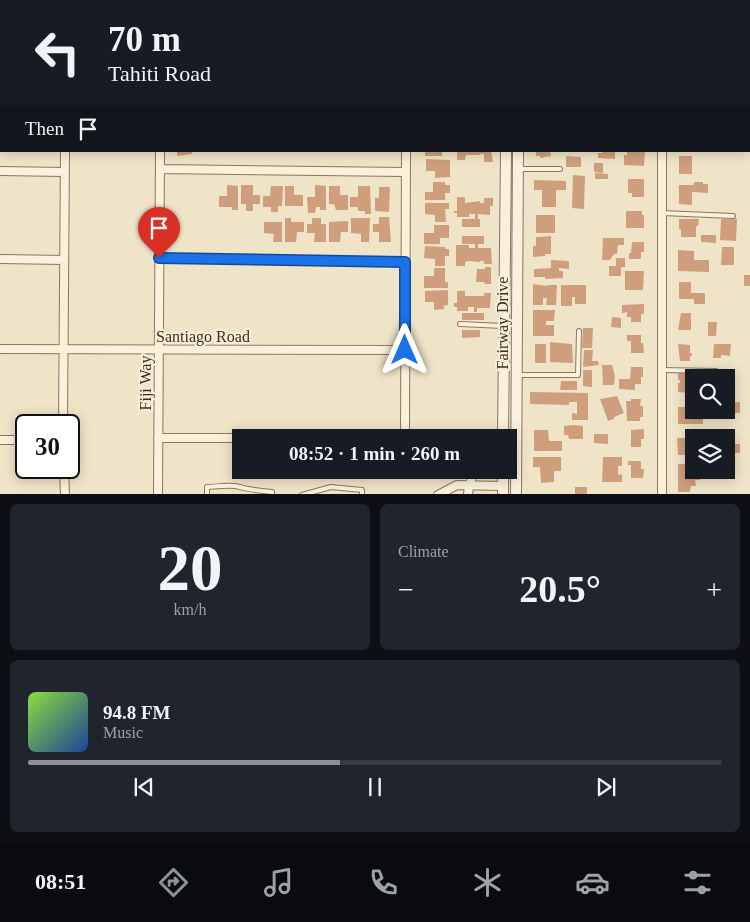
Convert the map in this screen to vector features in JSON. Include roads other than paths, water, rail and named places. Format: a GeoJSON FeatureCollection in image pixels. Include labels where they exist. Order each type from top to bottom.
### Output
{"type":"FeatureCollection","features":[{"type":"Feature","properties":{"kind":"street"},"geometry":{"type":"LineString","coordinates":[[63,414],[64,152]]}},
{"type":"Feature","properties":{"kind":"street","name":"Fiji Way"},"geometry":{"type":"LineString","coordinates":[[158,494],[160,152]]}},
{"type":"Feature","properties":{"kind":"street"},"geometry":{"type":"LineString","coordinates":[[405,429],[406,152]]}},
{"type":"Feature","properties":{"kind":"street","name":"Fairway Drive"},"geometry":{"type":"LineString","coordinates":[[504,429],[506,152]]}},
{"type":"Feature","properties":{"kind":"street","name":"Fairway Drive"},"geometry":{"type":"LineString","coordinates":[[516,490],[518,152]]}},
{"type":"Feature","properties":{"kind":"street"},"geometry":{"type":"LineString","coordinates":[[662,152],[662,494]]}},
{"type":"Feature","properties":{"kind":"street"},"geometry":{"type":"LineString","coordinates":[[160,169],[405,172]]}},
{"type":"Feature","properties":{"kind":"street"},"geometry":{"type":"LineString","coordinates":[[0,171],[64,172]]}},
{"type":"Feature","properties":{"kind":"street"},"geometry":{"type":"LineString","coordinates":[[505,200],[518,200]]}},
{"type":"Feature","properties":{"kind":"street"},"geometry":{"type":"LineString","coordinates":[[159,258],[405,262]]}},
{"type":"Feature","properties":{"kind":"street"},"geometry":{"type":"LineString","coordinates":[[0,259],[64,260]]}},
{"type":"Feature","properties":{"kind":"street","name":"Santiago Road"},"geometry":{"type":"LineString","coordinates":[[0,349],[405,350]]}},
{"type":"Feature","properties":{"kind":"street"},"geometry":{"type":"LineString","coordinates":[[158,438],[232,438]]}},
{"type":"Feature","properties":{"kind":"street"},"geometry":{"type":"LineString","coordinates":[[0,440],[15,440]]}},
{"type":"Feature","properties":{"kind":"street"},"geometry":{"type":"LineString","coordinates":[[64,479],[65,494]]}},
{"type":"Feature","properties":{"kind":"street"},"geometry":{"type":"LineString","coordinates":[[468,494],[468,486],[471,479]]}},
{"type":"Feature","properties":{"kind":"street"},"geometry":{"type":"LineString","coordinates":[[438,494],[457,485],[516,490]]}},
{"type":"Feature","properties":{"kind":"lane"},"geometry":{"type":"LineString","coordinates":[[518,169],[560,169]]}},
{"type":"Feature","properties":{"kind":"lane"},"geometry":{"type":"LineString","coordinates":[[662,213],[733,216]]}},
{"type":"Feature","properties":{"kind":"lane"},"geometry":{"type":"LineString","coordinates":[[460,324],[504,326]]}},
{"type":"Feature","properties":{"kind":"lane"},"geometry":{"type":"LineString","coordinates":[[517,375],[578,375],[579,330]]}},
{"type":"Feature","properties":{"kind":"lane"},"geometry":{"type":"LineString","coordinates":[[662,370],[685,370]]}},
{"type":"Feature","properties":{"kind":"lane"},"geometry":{"type":"LineString","coordinates":[[207,494],[207,487],[229,486],[240,487],[245,490],[272,492],[272,494]]}},
{"type":"Feature","properties":{"kind":"lane"},"geometry":{"type":"LineString","coordinates":[[302,494],[331,487],[362,490],[362,494]]}}]}
